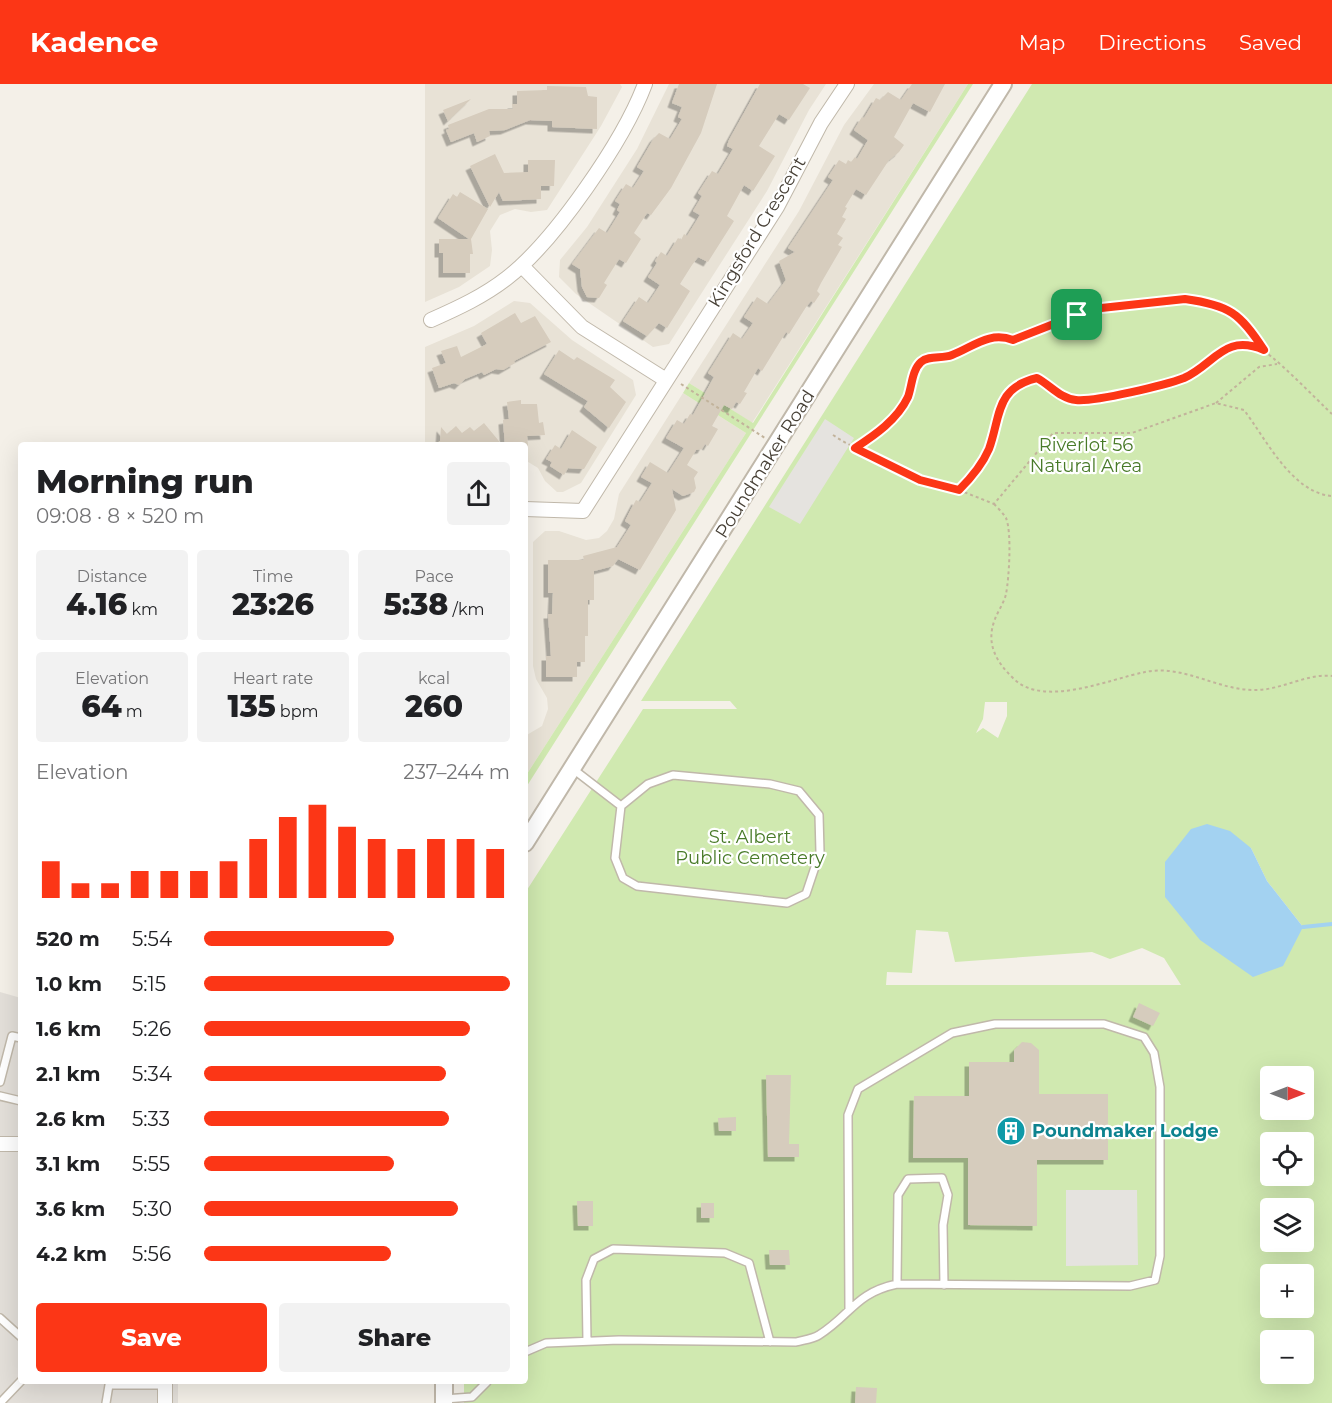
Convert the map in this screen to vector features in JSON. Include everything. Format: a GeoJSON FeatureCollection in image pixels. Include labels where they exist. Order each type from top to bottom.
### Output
{"type":"FeatureCollection","features":[{"type":"Feature","properties":{"kind":"street"},"geometry":{"type":"LineString","coordinates":[[431,320],[478,299],[522,266],[581,194],[623,128],[645,84]]}},
{"type":"Feature","properties":{"kind":"street","name":"Kingsford Crescent"},"geometry":{"type":"LineString","coordinates":[[528,509],[583,512],[777,207],[821,123],[847,84]]}},
{"type":"Feature","properties":{"kind":"street","name":"Poundmaker Road"},"geometry":{"type":"LineString","coordinates":[[528,838],[1003,84]]}},
{"type":"Feature","properties":{"kind":"street"},"geometry":{"type":"LineString","coordinates":[[522,266],[582,327],[666,380]]}},
{"type":"Feature","properties":{"kind":"street"},"geometry":{"type":"LineString","coordinates":[[0,1144],[18,1144]]}},
{"type":"Feature","properties":{"kind":"street"},"geometry":{"type":"LineString","coordinates":[[165,1384],[165,1403]]}},
{"type":"Feature","properties":{"kind":"street"},"geometry":{"type":"LineString","coordinates":[[444,1384],[444,1401]]}},
{"type":"Feature","properties":{"kind":"lane"},"geometry":{"type":"LineString","coordinates":[[573,769],[621,806]]}},
{"type":"Feature","properties":{"kind":"lane"},"geometry":{"type":"LineString","coordinates":[[673,775],[770,784],[799,791],[819,816],[820,852],[806,894],[787,903],[638,886],[623,878],[615,858],[621,806],[648,783],[673,775]]}},
{"type":"Feature","properties":{"kind":"lane"},"geometry":{"type":"LineString","coordinates":[[528,1351],[546,1343],[587,1341],[796,1342],[818,1336],[877,1288],[897,1284],[1130,1286],[1155,1280],[1160,1256],[1160,1087],[1154,1053],[1144,1037],[1104,1024],[995,1024],[952,1033],[858,1089],[848,1115],[849,1309]]}},
{"type":"Feature","properties":{"kind":"lane"},"geometry":{"type":"LineString","coordinates":[[0,1082],[12,1036],[18,1037]]}},
{"type":"Feature","properties":{"kind":"lane"},"geometry":{"type":"LineString","coordinates":[[0,1096],[18,1100]]}},
{"type":"Feature","properties":{"kind":"lane"},"geometry":{"type":"LineString","coordinates":[[897,1284],[898,1195],[908,1179],[942,1178],[948,1195],[943,1225],[944,1285]]}},
{"type":"Feature","properties":{"kind":"lane"},"geometry":{"type":"LineString","coordinates":[[587,1341],[586,1280],[594,1259],[613,1249],[725,1253],[749,1263],[770,1342]]}},
{"type":"Feature","properties":{"kind":"lane"},"geometry":{"type":"LineString","coordinates":[[0,1318],[18,1334]]}},
{"type":"Feature","properties":{"kind":"lane"},"geometry":{"type":"LineString","coordinates":[[0,1403],[18,1384]]}},
{"type":"Feature","properties":{"kind":"lane"},"geometry":{"type":"LineString","coordinates":[[106,1403],[109,1384]]}},
{"type":"Feature","properties":{"kind":"lane"},"geometry":{"type":"LineString","coordinates":[[444,1401],[472,1397],[485,1384]]}},
{"type":"Feature","properties":{"kind":"path"},"geometry":{"type":"LineString","coordinates":[[855,448],[877,434],[899,411],[908,397],[919,363],[927,357],[951,356],[986,338],[1003,336],[1013,340],[1092,309],[1185,299],[1223,306],[1240,317],[1277,364],[1332,414]]}},
{"type":"Feature","properties":{"kind":"path"},"geometry":{"type":"LineString","coordinates":[[959,490],[988,452],[998,410],[1007,394],[1023,381],[1037,378],[1061,395],[1076,400],[1169,384],[1187,376],[1230,346],[1244,344],[1264,350]]}},
{"type":"Feature","properties":{"kind":"path"},"geometry":{"type":"LineString","coordinates":[[994,504],[1053,433],[1132,433],[1216,403],[1259,367],[1277,364]]}},
{"type":"Feature","properties":{"kind":"path"},"geometry":{"type":"LineString","coordinates":[[681,384],[749,428]]}},
{"type":"Feature","properties":{"kind":"path"},"geometry":{"type":"LineString","coordinates":[[1216,403],[1244,410],[1287,468],[1311,491],[1332,496]]}},
{"type":"Feature","properties":{"kind":"path"},"geometry":{"type":"LineString","coordinates":[[833,435],[920,480],[959,490],[994,504],[1006,518],[1009,569],[1006,596],[994,622],[992,645],[1001,667],[1020,685],[1057,691],[1110,682],[1146,671],[1172,671],[1255,690],[1332,676]]}},
{"type":"Feature","properties":{"kind":"shaded area"},"geometry":{"type":"Polygon","coordinates":[[[425,84],[620,84],[622,87],[601,126],[547,210],[531,212],[515,209],[500,215],[490,231],[492,250],[490,266],[459,287],[425,302],[425,84]]]}},
{"type":"Feature","properties":{"kind":"shaded area"},"geometry":{"type":"Polygon","coordinates":[[[669,84],[826,84],[809,110],[767,191],[669,344],[653,347],[576,294],[559,277],[560,260],[587,227],[637,149],[669,84]]]}},
{"type":"Feature","properties":{"kind":"shaded area"},"geometry":{"type":"Polygon","coordinates":[[[874,84],[968,84],[752,423],[689,383],[799,211],[844,125],[874,84]]]}},
{"type":"Feature","properties":{"kind":"shaded area"},"geometry":{"type":"Polygon","coordinates":[[[514,301],[530,303],[572,340],[633,380],[636,395],[581,483],[563,492],[557,492],[545,481],[538,468],[528,462],[528,442],[425,442],[425,347],[474,326],[514,301]]]}},
{"type":"Feature","properties":{"kind":"shaded area"},"geometry":{"type":"Polygon","coordinates":[[[683,393],[746,433],[528,772],[528,734],[542,726],[548,709],[547,698],[536,679],[533,666],[533,542],[545,531],[559,531],[586,540],[599,538],[607,531],[614,519],[619,494],[683,393]]]}},
{"type":"Feature","properties":{"kind":"shaded area"},"geometry":{"type":"Polygon","coordinates":[[[825,419],[854,438],[800,524],[769,507],[825,419]]]}},
{"type":"Feature","properties":{"kind":"shaded area"},"geometry":{"type":"Polygon","coordinates":[[[0,992],[18,997],[18,1384],[178,1384],[178,1403],[0,1403],[0,992]]]}},
{"type":"Feature","properties":{"kind":"shaded area"},"geometry":{"type":"Polygon","coordinates":[[[1066,1190],[1137,1190],[1138,1265],[1066,1266],[1066,1190]]]}},
{"type":"Feature","properties":{"kind":"green space"},"geometry":{"type":"Polygon","coordinates":[[[968,84],[973,84],[528,784],[528,772],[746,433],[683,393],[689,383],[753,423],[968,84]]]}},
{"type":"Feature","properties":{"kind":"green space"},"geometry":{"type":"Polygon","coordinates":[[[1032,84],[1332,84],[1332,1403],[464,1403],[464,1384],[528,1384],[528,888],[643,709],[737,709],[730,701],[641,701],[1032,84]],[[985,702],[983,719],[976,733],[983,728],[998,738],[1007,716],[1007,702],[985,702]],[[1191,829],[1303,927],[1267,881],[1251,848],[1191,829]],[[916,930],[912,973],[887,972],[886,985],[1181,985],[1164,958],[1142,948],[1110,959],[1092,952],[955,962],[948,932],[916,930]]]}},
{"type":"Feature","properties":{"kind":"water"},"geometry":{"type":"Polygon","coordinates":[[[1207,824],[1230,831],[1251,848],[1267,881],[1303,927],[1283,966],[1253,977],[1200,940],[1165,897],[1165,862],[1191,829],[1207,824]]]}},
{"type":"Feature","properties":{"kind":"building"},"geometry":{"type":"Polygon","coordinates":[[[679,84],[717,84],[701,133],[671,188],[651,215],[647,213],[634,233],[641,239],[626,263],[619,259],[604,283],[607,285],[599,298],[587,297],[582,287],[580,269],[572,264],[599,228],[607,233],[620,212],[617,210],[620,204],[615,201],[626,184],[633,188],[644,171],[637,167],[654,138],[659,133],[670,139],[682,119],[678,117],[682,107],[672,103],[679,84]]]}},
{"type":"Feature","properties":{"kind":"building"},"geometry":{"type":"Polygon","coordinates":[[[760,84],[803,84],[810,88],[789,120],[779,114],[759,146],[775,156],[753,191],[744,185],[727,216],[734,221],[708,262],[698,257],[680,284],[690,291],[667,328],[659,323],[647,336],[623,321],[639,297],[648,303],[660,285],[648,277],[657,263],[655,261],[661,252],[667,256],[678,238],[681,240],[684,234],[687,236],[700,215],[693,211],[702,196],[698,193],[712,171],[718,174],[733,149],[727,146],[729,140],[760,84]]]}},
{"type":"Feature","properties":{"kind":"building"},"geometry":{"type":"Polygon","coordinates":[[[912,84],[945,84],[930,112],[913,103],[894,137],[904,145],[889,160],[866,195],[856,189],[845,207],[847,208],[842,217],[846,219],[837,234],[843,238],[838,245],[842,247],[817,291],[820,294],[814,303],[811,301],[806,307],[789,334],[786,332],[762,371],[758,368],[740,404],[736,402],[732,409],[724,405],[712,426],[718,429],[708,446],[705,444],[702,449],[696,450],[687,465],[698,472],[694,478],[696,488],[694,492],[683,496],[672,489],[676,510],[640,570],[618,559],[613,566],[594,571],[594,600],[588,600],[585,662],[577,662],[577,677],[546,677],[546,656],[551,656],[548,614],[552,614],[553,593],[548,593],[548,560],[584,560],[583,556],[617,547],[631,525],[625,521],[636,500],[640,502],[652,483],[641,477],[650,462],[668,473],[684,448],[666,438],[677,420],[684,424],[690,414],[693,415],[714,377],[708,373],[733,333],[742,339],[753,323],[744,317],[757,297],[768,304],[786,280],[779,261],[795,252],[788,248],[833,180],[828,177],[839,160],[846,164],[848,160],[851,162],[855,157],[857,159],[868,140],[854,130],[862,117],[864,118],[876,98],[880,100],[888,92],[901,100],[912,84]]]}},
{"type":"Feature","properties":{"kind":"building"},"geometry":{"type":"Polygon","coordinates":[[[547,86],[586,87],[588,96],[597,97],[597,129],[552,127],[552,121],[530,120],[505,130],[489,131],[490,136],[477,142],[474,133],[451,142],[446,130],[449,129],[448,125],[489,109],[513,109],[512,104],[517,104],[517,91],[547,90],[547,86]]]}},
{"type":"Feature","properties":{"kind":"building"},"geometry":{"type":"Polygon","coordinates":[[[471,99],[448,121],[443,110],[471,99]]]}},
{"type":"Feature","properties":{"kind":"building"},"geometry":{"type":"Polygon","coordinates":[[[495,154],[504,173],[528,172],[528,160],[555,160],[554,186],[541,186],[541,199],[503,201],[499,192],[490,207],[470,166],[495,154]]]}},
{"type":"Feature","properties":{"kind":"building"},"geometry":{"type":"Polygon","coordinates":[[[460,192],[488,209],[471,239],[473,254],[470,254],[470,273],[443,273],[443,253],[439,253],[439,239],[469,239],[438,218],[453,194],[457,197],[460,192]]]}},
{"type":"Feature","properties":{"kind":"building"},"geometry":{"type":"Polygon","coordinates":[[[515,313],[521,323],[535,316],[551,342],[514,361],[515,363],[503,370],[496,369],[484,375],[482,372],[465,379],[459,385],[454,383],[439,388],[432,368],[446,363],[441,351],[457,346],[461,357],[487,344],[481,333],[515,313]]]}},
{"type":"Feature","properties":{"kind":"building"},"geometry":{"type":"Polygon","coordinates":[[[559,350],[574,360],[577,357],[615,380],[610,387],[626,402],[609,428],[584,407],[588,401],[544,374],[559,350]]]}},
{"type":"Feature","properties":{"kind":"building"},"geometry":{"type":"Polygon","coordinates":[[[521,400],[521,404],[537,404],[539,423],[543,422],[545,435],[527,436],[528,442],[505,442],[503,420],[509,419],[507,402],[521,400]]]}},
{"type":"Feature","properties":{"kind":"building"},"geometry":{"type":"Polygon","coordinates":[[[484,423],[500,442],[439,442],[441,427],[447,434],[456,426],[462,433],[470,427],[474,431],[484,423]]]}},
{"type":"Feature","properties":{"kind":"building"},"geometry":{"type":"Polygon","coordinates":[[[572,430],[597,447],[584,469],[568,468],[564,475],[550,466],[552,462],[546,459],[555,445],[561,449],[572,430]]]}},
{"type":"Feature","properties":{"kind":"building"},"geometry":{"type":"Polygon","coordinates":[[[1139,1003],[1160,1013],[1153,1026],[1133,1017],[1139,1003]]]}},
{"type":"Feature","properties":{"kind":"building","name":"Poundmaker Lodge"},"geometry":{"type":"Polygon","coordinates":[[[1022,1042],[1031,1043],[1039,1050],[1039,1094],[1108,1094],[1108,1160],[1037,1160],[1037,1226],[968,1225],[968,1158],[913,1158],[914,1096],[969,1096],[969,1062],[1014,1062],[1014,1050],[1022,1042]]]}},
{"type":"Feature","properties":{"kind":"building"},"geometry":{"type":"Polygon","coordinates":[[[766,1075],[791,1075],[789,1144],[799,1144],[799,1157],[768,1157],[766,1075]]]}},
{"type":"Feature","properties":{"kind":"building"},"geometry":{"type":"Polygon","coordinates":[[[736,1117],[736,1131],[719,1131],[718,1118],[736,1117]]]}},
{"type":"Feature","properties":{"kind":"building"},"geometry":{"type":"Polygon","coordinates":[[[577,1201],[593,1201],[593,1226],[578,1226],[577,1201]]]}},
{"type":"Feature","properties":{"kind":"building"},"geometry":{"type":"Polygon","coordinates":[[[701,1203],[714,1203],[714,1218],[701,1218],[701,1203]]]}},
{"type":"Feature","properties":{"kind":"building"},"geometry":{"type":"Polygon","coordinates":[[[769,1250],[789,1250],[790,1265],[770,1265],[769,1250]]]}},
{"type":"Feature","properties":{"kind":"building"},"geometry":{"type":"Polygon","coordinates":[[[856,1387],[877,1388],[876,1403],[855,1403],[856,1387]]]}},
{"type":"Feature","properties":{"kind":"waterway"},"geometry":{"type":"LineString","coordinates":[[1303,927],[1332,924]]}},
{"type":"Feature","properties":{"kind":"place","name":"Poundmaker Lodge"},"geometry":{"type":"Point","coordinates":[1011,1131]}},
{"type":"Feature","properties":{"kind":"route"},"geometry":{"type":"LineString","coordinates":[[1185,299],[1207,302],[1223,306],[1240,317],[1264,350],[1244,344],[1230,346],[1187,376],[1169,384],[1076,400],[1061,395],[1037,378],[1023,381],[1007,394],[998,410],[988,452],[959,490],[945,489],[920,480],[855,448],[877,434],[899,411],[908,397],[919,363],[927,357],[951,356],[986,338],[1003,336],[1013,340],[1077,315],[1092,309],[1185,299]]}},
{"type":"Feature","properties":{"kind":"park label","name":"Riverlot 56 Natural Area"},"geometry":{"type":"Point","coordinates":[1086,455]}},
{"type":"Feature","properties":{"kind":"park label","name":"St. Albert Public Cemetery"},"geometry":{"type":"Point","coordinates":[750,847]}}]}
